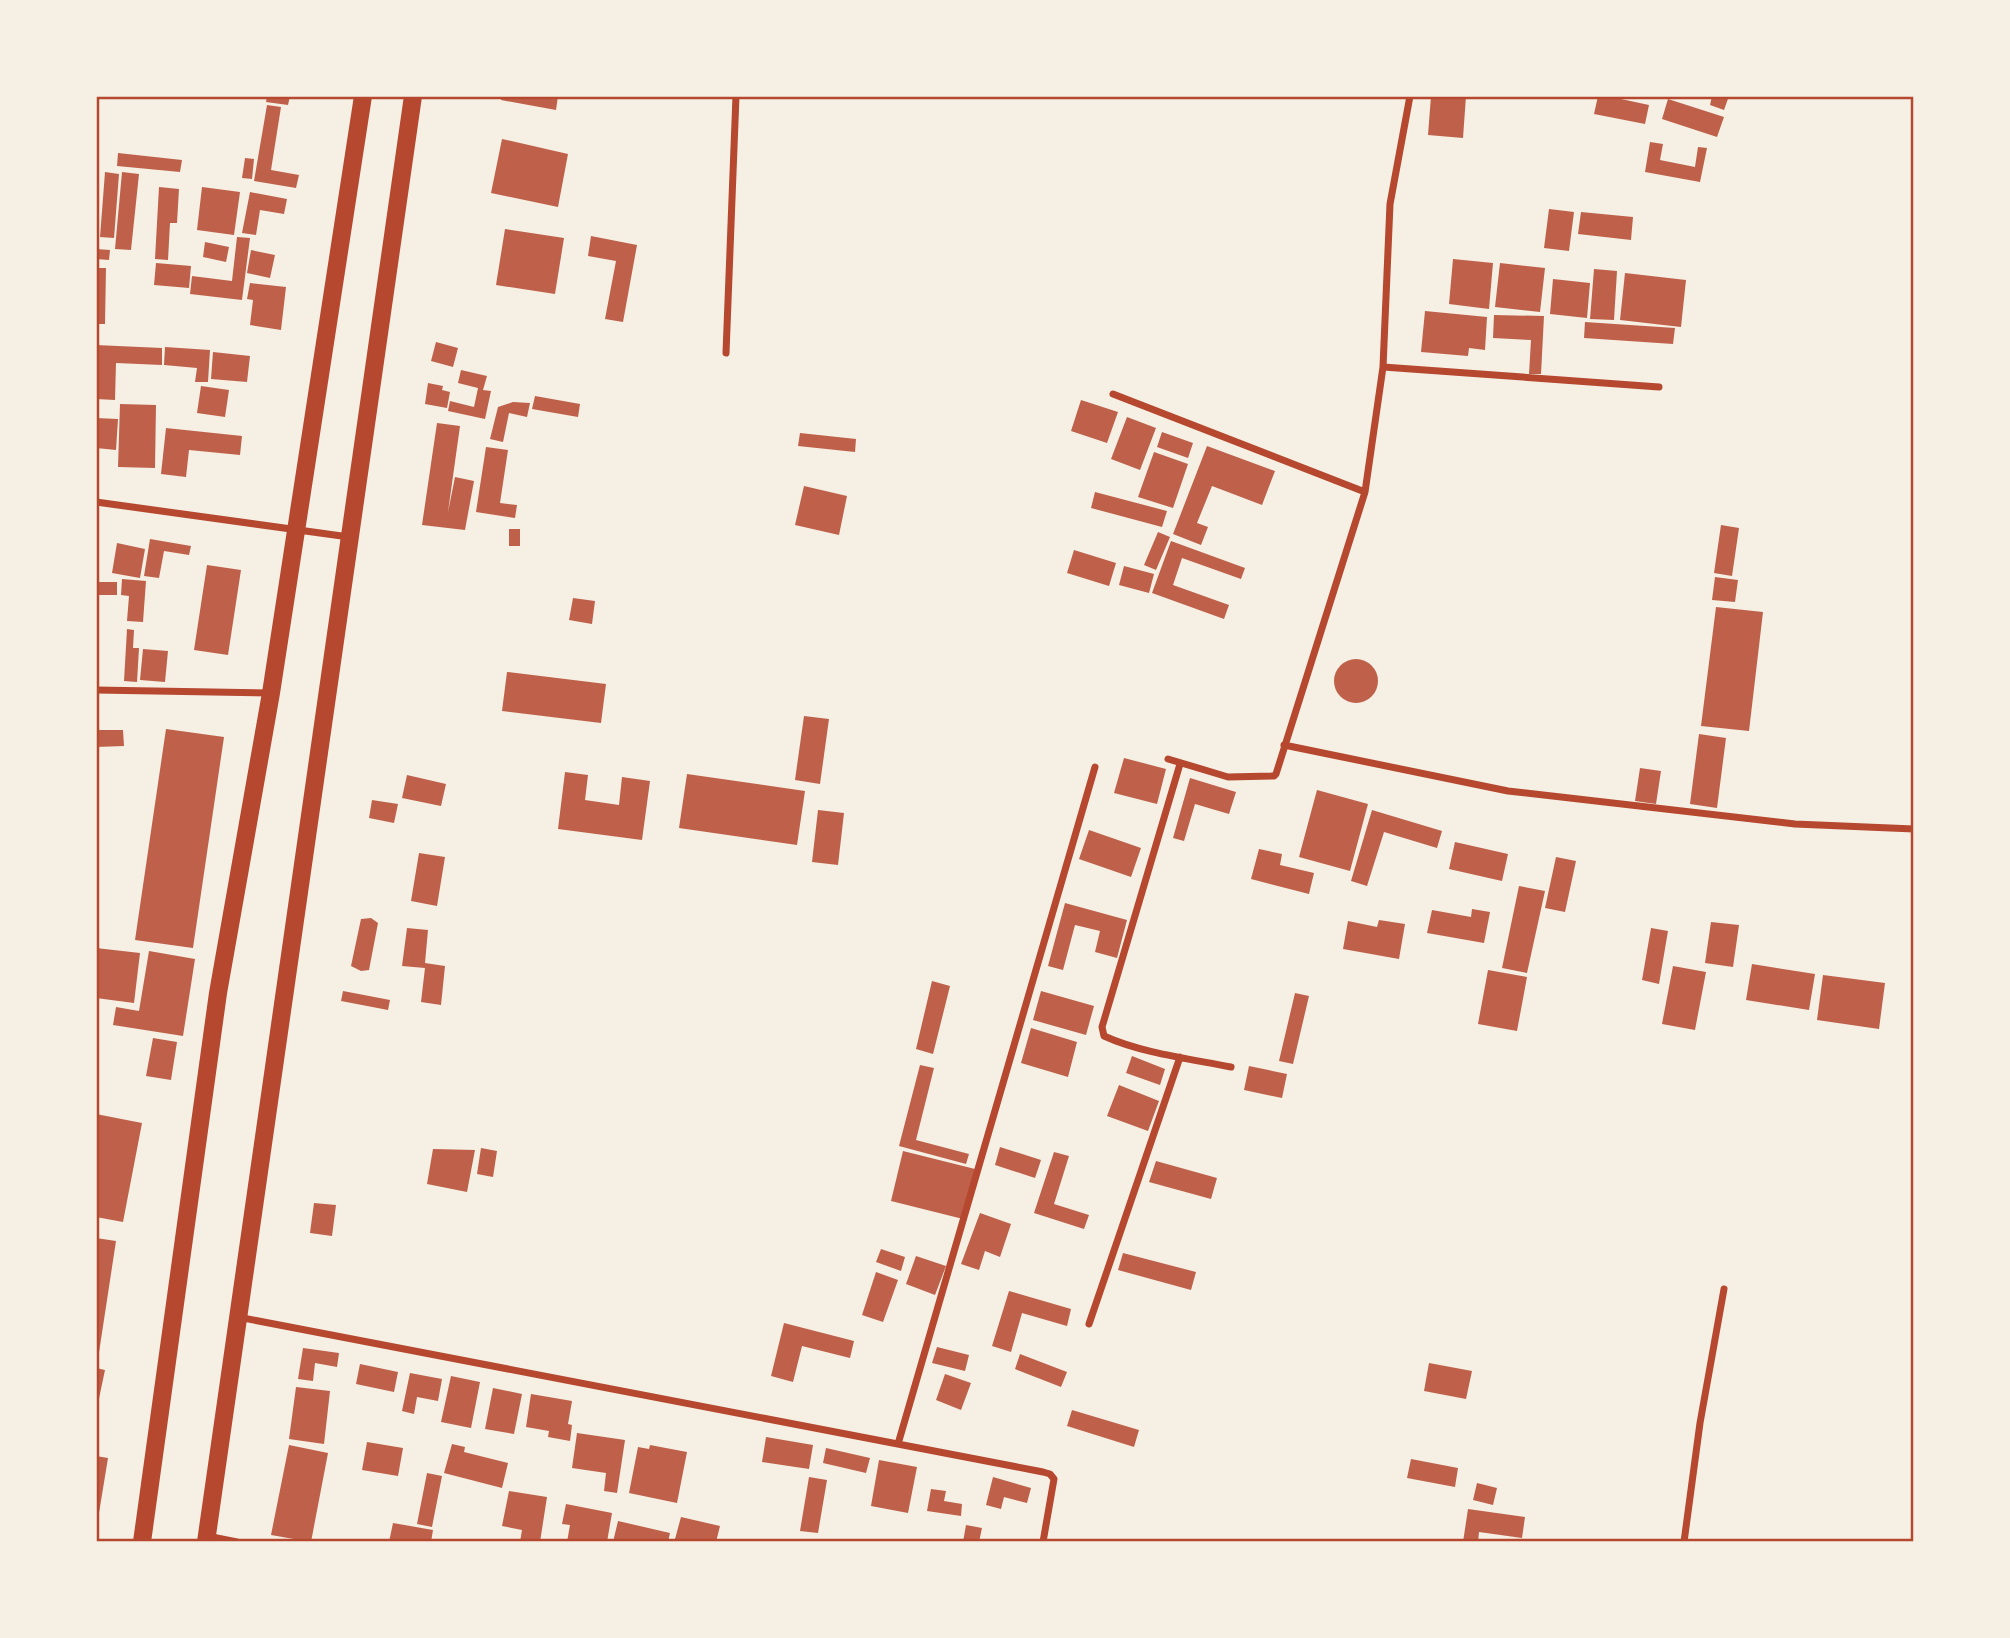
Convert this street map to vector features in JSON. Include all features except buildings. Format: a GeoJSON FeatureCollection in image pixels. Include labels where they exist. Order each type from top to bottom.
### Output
{"type":"FeatureCollection","features":[{"type":"Feature","properties":{"kind":"main road"},"geometry":{"type":"LineString","coordinates":[[142,1542],[218,993],[271,693],[363,96]]}},
{"type":"Feature","properties":{"kind":"main road"},"geometry":{"type":"LineString","coordinates":[[206,1539],[413,96]]}},
{"type":"Feature","properties":{"kind":"street"},"geometry":{"type":"LineString","coordinates":[[726,353],[736,96]]}},
{"type":"Feature","properties":{"kind":"street"},"geometry":{"type":"LineString","coordinates":[[1168,759],[1228,777],[1276,774],[1364,492],[1383,367],[1390,204],[1410,96]]}},
{"type":"Feature","properties":{"kind":"street"},"geometry":{"type":"LineString","coordinates":[[1383,367],[1659,387]]}},
{"type":"Feature","properties":{"kind":"street"},"geometry":{"type":"LineString","coordinates":[[1113,394],[1364,492]]}},
{"type":"Feature","properties":{"kind":"street"},"geometry":{"type":"LineString","coordinates":[[96,502],[349,537]]}},
{"type":"Feature","properties":{"kind":"street"},"geometry":{"type":"LineString","coordinates":[[96,690],[271,693]]}},
{"type":"Feature","properties":{"kind":"street"},"geometry":{"type":"LineString","coordinates":[[1284,744],[1508,791],[1795,824],[1914,830]]}},
{"type":"Feature","properties":{"kind":"street"},"geometry":{"type":"LineString","coordinates":[[1180,764],[1102,1027],[1104,1036],[1116,1042],[1231,1067]]}},
{"type":"Feature","properties":{"kind":"street"},"geometry":{"type":"LineString","coordinates":[[898,1444],[1095,767]]}},
{"type":"Feature","properties":{"kind":"street"},"geometry":{"type":"LineString","coordinates":[[1089,1324],[1180,1057]]}},
{"type":"Feature","properties":{"kind":"street"},"geometry":{"type":"LineString","coordinates":[[1684,1542],[1700,1423],[1724,1289]]}},
{"type":"Feature","properties":{"kind":"street"},"geometry":{"type":"LineString","coordinates":[[237,1317],[1050,1474],[1054,1479],[1043,1542]]}},
{"type":"Feature","properties":{"kind":"street"},"geometry":{"type":"LineString","coordinates":[[206,1539],[237,1542]]}}]}
